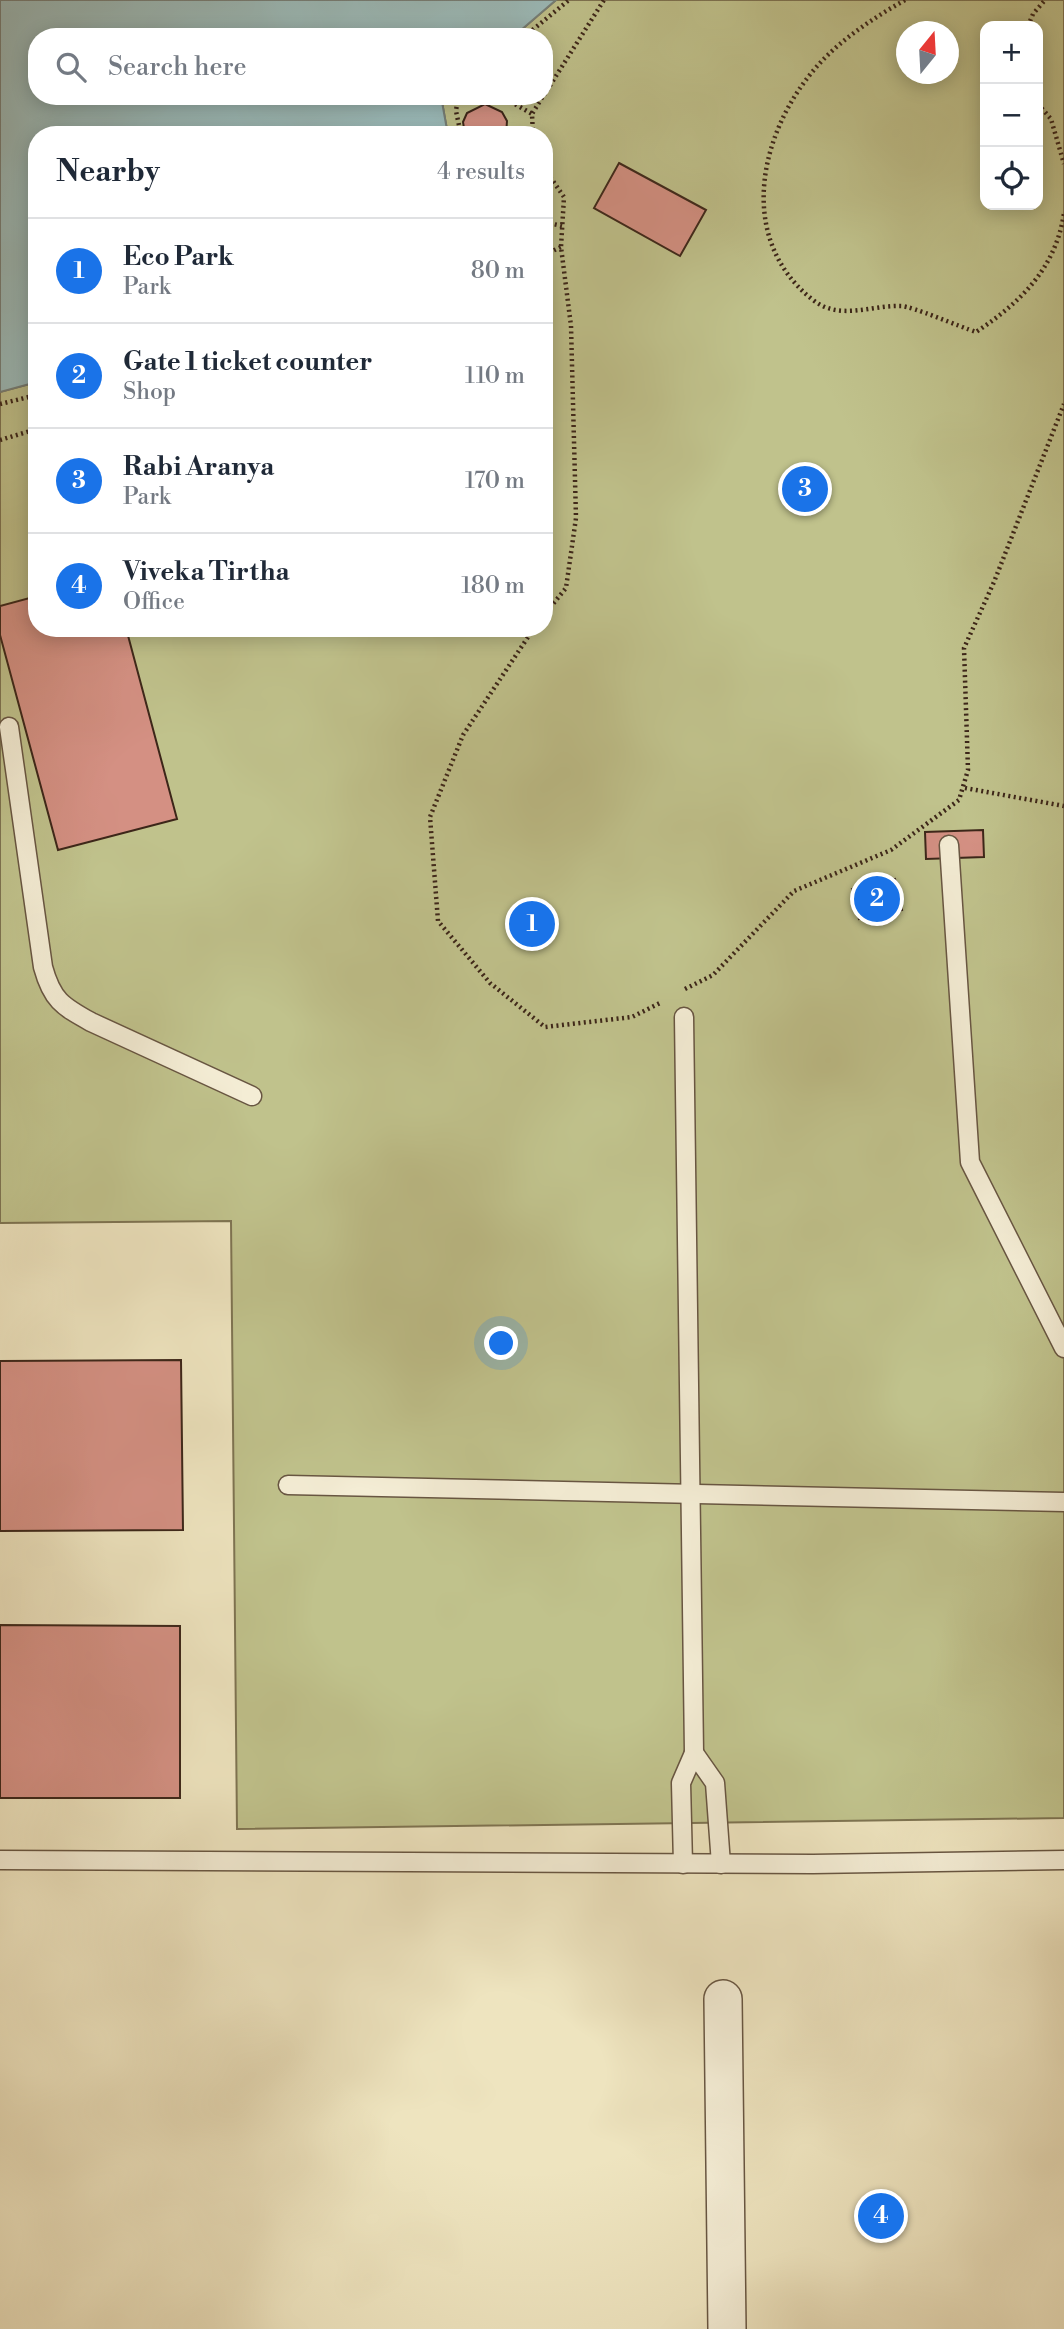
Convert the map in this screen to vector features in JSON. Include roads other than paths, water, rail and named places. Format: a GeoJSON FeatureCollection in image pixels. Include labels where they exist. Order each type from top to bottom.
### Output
{"type":"FeatureCollection","features":[{"type":"Feature","properties":{"kind":"street"},"geometry":{"type":"LineString","coordinates":[[723,1999],[727,2329]]}},
{"type":"Feature","properties":{"kind":"lane"},"geometry":{"type":"LineString","coordinates":[[9,727],[43,967],[49,990],[65,1008],[91,1022],[252,1097]]}},
{"type":"Feature","properties":{"kind":"lane"},"geometry":{"type":"LineString","coordinates":[[949,845],[970,1163],[1064,1348]]}},
{"type":"Feature","properties":{"kind":"lane"},"geometry":{"type":"LineString","coordinates":[[683,1864],[681,1783],[694,1753],[684,1017]]}},
{"type":"Feature","properties":{"kind":"lane"},"geometry":{"type":"LineString","coordinates":[[288,1485],[1064,1502]]}},
{"type":"Feature","properties":{"kind":"lane"},"geometry":{"type":"LineString","coordinates":[[694,1753],[715,1783],[721,1864]]}},
{"type":"Feature","properties":{"kind":"lane"},"geometry":{"type":"LineString","coordinates":[[0,1860],[683,1864],[1064,1860]]}},
{"type":"Feature","properties":{"kind":"water"},"geometry":{"type":"Polygon","coordinates":[[[0,0],[556,0],[523,28],[28,28],[28,105],[443,105],[446,126],[28,126],[28,384],[0,392],[0,0]]]}},
{"type":"Feature","properties":{"kind":"place","name":"Rabi Aranya"},"geometry":{"type":"Point","coordinates":[805,489]}},
{"type":"Feature","properties":{"kind":"place","name":"Gate 1 ticket counter"},"geometry":{"type":"Point","coordinates":[877,899]}},
{"type":"Feature","properties":{"kind":"place","name":"Eco Park"},"geometry":{"type":"Point","coordinates":[532,924]}},
{"type":"Feature","properties":{"kind":"place","name":"Viveka Tirtha"},"geometry":{"type":"Point","coordinates":[881,2216]}}]}
